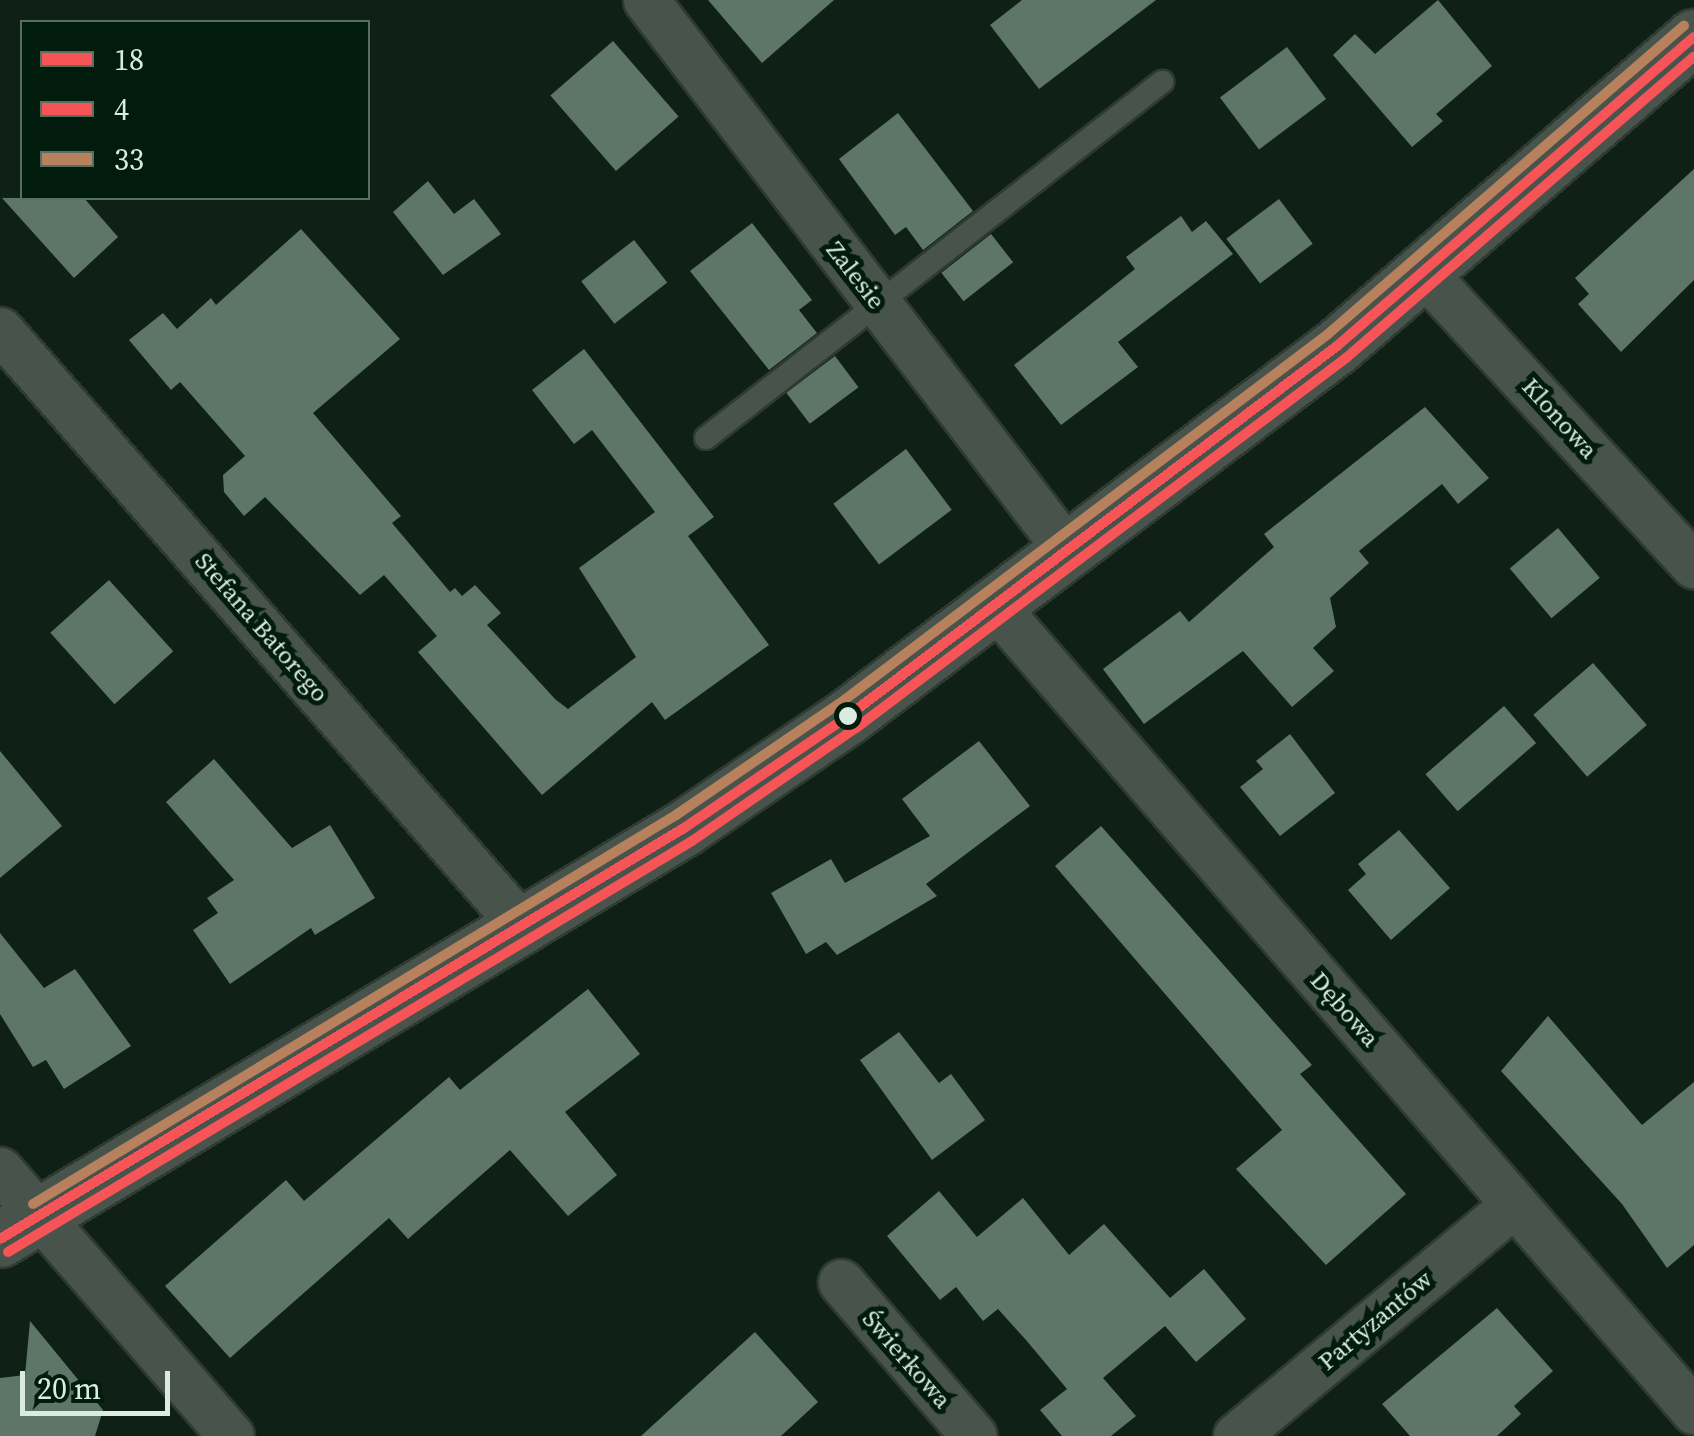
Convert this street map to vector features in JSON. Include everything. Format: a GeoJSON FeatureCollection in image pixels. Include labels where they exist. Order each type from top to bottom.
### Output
{"type":"FeatureCollection","features":[{"type":"Feature","properties":{"kind":"street","name":"Zalesie"},"geometry":{"type":"LineString","coordinates":[[646,0],[1067,550]]}},
{"type":"Feature","properties":{"kind":"street"},"geometry":{"type":"LineString","coordinates":[[21,1228],[760,778],[996,607],[1424,273],[1694,38]]}},
{"type":"Feature","properties":{"kind":"street","name":"Klonowa"},"geometry":{"type":"LineString","coordinates":[[1424,273],[1694,566]]}},
{"type":"Feature","properties":{"kind":"street","name":"Stefana Batorego"},"geometry":{"type":"LineString","coordinates":[[0,330],[522,926]]}},
{"type":"Feature","properties":{"kind":"street","name":"Dębowa"},"geometry":{"type":"LineString","coordinates":[[996,607],[1694,1411]]}},
{"type":"Feature","properties":{"kind":"street"},"geometry":{"type":"LineString","coordinates":[[0,1170],[21,1228],[231,1436]]}},
{"type":"Feature","properties":{"kind":"street","name":"Partyzantów"},"geometry":{"type":"LineString","coordinates":[[1236,1436],[1514,1204]]}},
{"type":"Feature","properties":{"kind":"street","name":"Świerkowa"},"geometry":{"type":"LineString","coordinates":[[840,1282],[974,1436]]}},
{"type":"Feature","properties":{"kind":"lane"},"geometry":{"type":"LineString","coordinates":[[706,438],[876,301],[1162,82]]}},
{"type":"Feature","properties":{"kind":"building"},"geometry":{"type":"Polygon","coordinates":[[[708,0],[834,0],[762,63],[708,0]]]}},
{"type":"Feature","properties":{"kind":"building"},"geometry":{"type":"Polygon","coordinates":[[[1022,0],[1156,0],[1039,89],[990,25],[1022,0]]]}},
{"type":"Feature","properties":{"kind":"building"},"geometry":{"type":"Polygon","coordinates":[[[1438,0],[1492,66],[1436,114],[1443,121],[1412,147],[1333,55],[1355,34],[1375,54],[1438,0]]]}},
{"type":"Feature","properties":{"kind":"building"},"geometry":{"type":"Polygon","coordinates":[[[613,41],[679,116],[616,171],[550,95],[613,41]]]}},
{"type":"Feature","properties":{"kind":"building"},"geometry":{"type":"Polygon","coordinates":[[[1287,47],[1326,99],[1259,149],[1220,98],[1287,47]]]}},
{"type":"Feature","properties":{"kind":"building"},"geometry":{"type":"Polygon","coordinates":[[[898,113],[973,211],[923,250],[906,227],[895,235],[839,159],[898,113]]]}},
{"type":"Feature","properties":{"kind":"building"},"geometry":{"type":"Polygon","coordinates":[[[1694,169],[1694,280],[1621,352],[1578,304],[1589,294],[1575,278],[1694,169]]]}},
{"type":"Feature","properties":{"kind":"building"},"geometry":{"type":"Polygon","coordinates":[[[428,181],[454,214],[474,199],[501,234],[443,275],[393,212],[428,181]]]}},
{"type":"Feature","properties":{"kind":"building"},"geometry":{"type":"Polygon","coordinates":[[[2,198],[86,200],[118,237],[74,278],[2,198]]]}},
{"type":"Feature","properties":{"kind":"building"},"geometry":{"type":"Polygon","coordinates":[[[1279,199],[1313,244],[1260,283],[1226,239],[1279,199]]]}},
{"type":"Feature","properties":{"kind":"building"},"geometry":{"type":"Polygon","coordinates":[[[1181,216],[1192,232],[1206,221],[1233,254],[1118,342],[1138,367],[1061,425],[1014,365],[1135,269],[1126,257],[1181,216]]]}},
{"type":"Feature","properties":{"kind":"building"},"geometry":{"type":"Polygon","coordinates":[[[752,223],[812,300],[799,310],[817,333],[769,370],[690,271],[752,223]]]}},
{"type":"Feature","properties":{"kind":"building"},"geometry":{"type":"Polygon","coordinates":[[[301,229],[400,339],[313,413],[401,516],[392,523],[450,592],[455,588],[462,596],[475,585],[501,613],[487,625],[555,699],[568,709],[636,657],[579,568],[655,512],[592,430],[574,444],[532,390],[584,349],[714,517],[688,536],[769,645],[665,720],[652,702],[542,795],[418,652],[437,636],[384,575],[360,595],[265,497],[244,516],[224,492],[223,475],[245,456],[180,382],[171,390],[129,340],[163,313],[177,329],[211,298],[216,305],[301,229]]]}},
{"type":"Feature","properties":{"kind":"building"},"geometry":{"type":"Polygon","coordinates":[[[991,234],[1013,262],[964,301],[941,273],[991,234]]]}},
{"type":"Feature","properties":{"kind":"building"},"geometry":{"type":"Polygon","coordinates":[[[634,240],[667,283],[614,324],[581,281],[634,240]]]}},
{"type":"Feature","properties":{"kind":"building"},"geometry":{"type":"Polygon","coordinates":[[[835,356],[858,387],[810,424],[786,393],[835,356]]]}},
{"type":"Feature","properties":{"kind":"building"},"geometry":{"type":"Polygon","coordinates":[[[1425,407],[1489,478],[1458,504],[1442,484],[1359,551],[1369,563],[1330,598],[1336,627],[1313,648],[1334,671],[1292,707],[1243,651],[1144,724],[1103,669],[1180,611],[1189,622],[1274,547],[1264,534],[1425,407]]]}},
{"type":"Feature","properties":{"kind":"building"},"geometry":{"type":"Polygon","coordinates":[[[906,449],[952,510],[879,564],[833,504],[906,449]]]}},
{"type":"Feature","properties":{"kind":"building"},"geometry":{"type":"Polygon","coordinates":[[[1558,528],[1600,578],[1552,618],[1510,568],[1558,528]]]}},
{"type":"Feature","properties":{"kind":"building"},"geometry":{"type":"Polygon","coordinates":[[[109,580],[173,651],[115,704],[50,633],[109,580]]]}},
{"type":"Feature","properties":{"kind":"building"},"geometry":{"type":"Polygon","coordinates":[[[1593,663],[1647,725],[1587,777],[1533,715],[1593,663]]]}},
{"type":"Feature","properties":{"kind":"building"},"geometry":{"type":"Polygon","coordinates":[[[1504,706],[1536,743],[1458,811],[1426,774],[1504,706]]]}},
{"type":"Feature","properties":{"kind":"building"},"geometry":{"type":"Polygon","coordinates":[[[1290,734],[1335,793],[1280,836],[1240,787],[1263,769],[1256,761],[1290,734]]]}},
{"type":"Feature","properties":{"kind":"building"},"geometry":{"type":"Polygon","coordinates":[[[979,741],[1030,806],[926,884],[937,896],[837,955],[826,942],[806,954],[771,893],[831,859],[845,883],[930,836],[902,799],[979,741]]]}},
{"type":"Feature","properties":{"kind":"building"},"geometry":{"type":"Polygon","coordinates":[[[0,751],[62,826],[0,878],[0,751]]]}},
{"type":"Feature","properties":{"kind":"building"},"geometry":{"type":"Polygon","coordinates":[[[214,759],[292,848],[330,825],[375,898],[315,935],[311,928],[230,984],[193,930],[218,913],[207,898],[234,880],[166,802],[214,759]]]}},
{"type":"Feature","properties":{"kind":"building"},"geometry":{"type":"Polygon","coordinates":[[[1101,826],[1312,1065],[1300,1074],[1406,1194],[1326,1265],[1236,1169],[1282,1130],[1055,866],[1101,826]]]}},
{"type":"Feature","properties":{"kind":"building"},"geometry":{"type":"Polygon","coordinates":[[[1399,830],[1450,888],[1391,940],[1348,890],[1366,874],[1358,864],[1399,830]]]}},
{"type":"Feature","properties":{"kind":"building"},"geometry":{"type":"Polygon","coordinates":[[[0,933],[44,988],[75,969],[131,1046],[64,1089],[46,1060],[33,1067],[0,1014],[0,933]]]}},
{"type":"Feature","properties":{"kind":"building"},"geometry":{"type":"Polygon","coordinates":[[[588,989],[640,1054],[565,1112],[617,1175],[568,1216],[510,1150],[408,1239],[389,1218],[230,1358],[165,1286],[286,1180],[304,1201],[449,1077],[460,1090],[588,989]]]}},
{"type":"Feature","properties":{"kind":"building"},"geometry":{"type":"Polygon","coordinates":[[[1548,1016],[1642,1125],[1694,1082],[1694,1245],[1667,1268],[1622,1204],[1501,1071],[1548,1016]]]}},
{"type":"Feature","properties":{"kind":"building"},"geometry":{"type":"Polygon","coordinates":[[[899,1032],[939,1083],[951,1074],[985,1120],[932,1160],[860,1060],[899,1032]]]}},
{"type":"Feature","properties":{"kind":"building"},"geometry":{"type":"Polygon","coordinates":[[[939,1191],[977,1237],[1023,1198],[1069,1255],[1104,1224],[1170,1298],[1204,1269],[1246,1319],[1196,1362],[1165,1326],[1103,1378],[1136,1416],[1111,1436],[1062,1436],[1040,1410],[1067,1389],[1026,1340],[998,1309],[983,1321],[956,1287],[940,1300],[887,1236],[939,1191]]]}},
{"type":"Feature","properties":{"kind":"building"},"geometry":{"type":"Polygon","coordinates":[[[1497,1308],[1553,1371],[1514,1406],[1521,1414],[1497,1436],[1410,1436],[1382,1404],[1497,1308]]]}},
{"type":"Feature","properties":{"kind":"building"},"geometry":{"type":"Polygon","coordinates":[[[30,1321],[103,1410],[95,1436],[0,1436],[0,1378],[25,1375],[30,1321]]]}},
{"type":"Feature","properties":{"kind":"building"},"geometry":{"type":"Polygon","coordinates":[[[755,1332],[818,1402],[781,1436],[641,1436],[755,1332]]]}},
{"type":"Feature","properties":{"kind":"transit line","name":"33"},"geometry":{"type":"LineString","coordinates":[[33,1204],[676,815],[839,704],[1328,334],[1684,26]]}},
{"type":"Feature","properties":{"kind":"transit line","name":"18"},"geometry":{"type":"LineString","coordinates":[[0,1239],[684,828],[848,716],[1337,346],[1694,37]]}},
{"type":"Feature","properties":{"kind":"transit line","name":"4"},"geometry":{"type":"LineString","coordinates":[[8,1252],[692,841],[856,728],[1346,358],[1694,57]]}}]}
